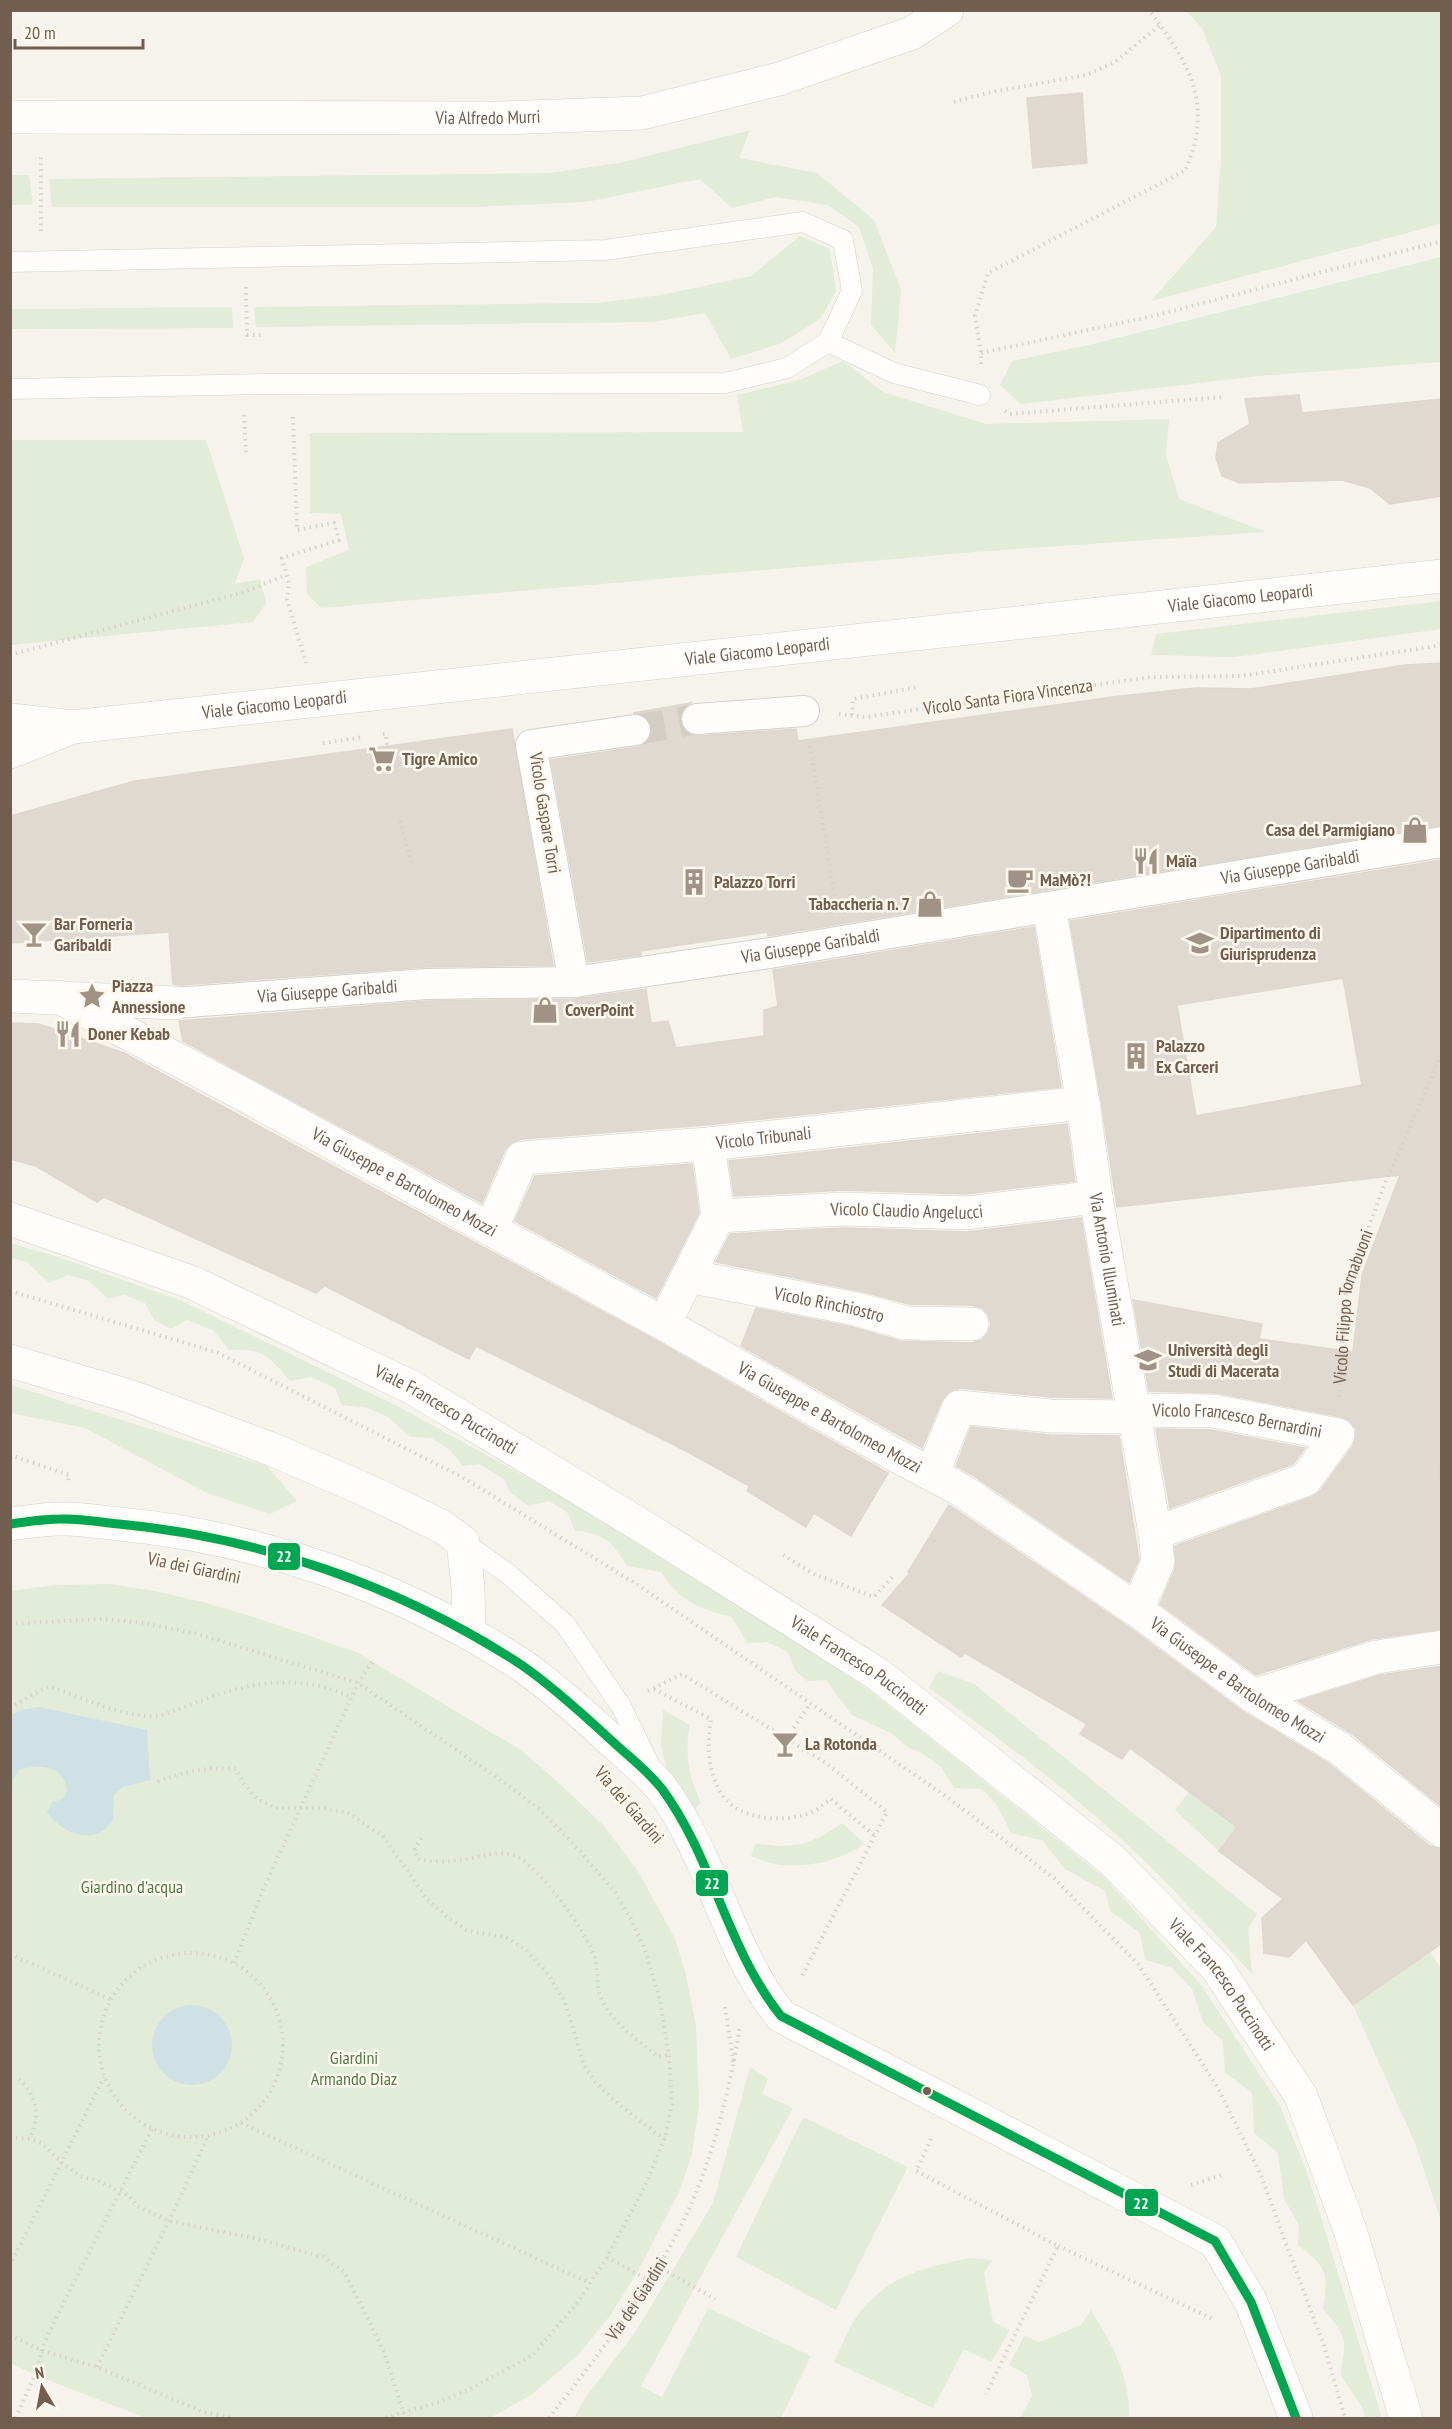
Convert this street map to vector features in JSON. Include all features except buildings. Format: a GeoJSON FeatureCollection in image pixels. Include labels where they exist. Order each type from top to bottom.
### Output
{"type":"FeatureCollection","features":[{"type":"Feature","properties":{"kind":"street","name":"Via Alfredo Murri"},"geometry":{"type":"LineString","coordinates":[[10,117],[501,118],[642,113],[778,79],[912,33],[947,10]]}},
{"type":"Feature","properties":{"kind":"street","name":"Viale Giacomo Leopardi"},"geometry":{"type":"LineString","coordinates":[[73,727],[1442,576]]}},
{"type":"Feature","properties":{"kind":"street"},"geometry":{"type":"LineString","coordinates":[[697,719],[804,711]]}},
{"type":"Feature","properties":{"kind":"street"},"geometry":{"type":"LineString","coordinates":[[10,720],[73,727]]}},
{"type":"Feature","properties":{"kind":"street"},"geometry":{"type":"LineString","coordinates":[[10,752],[73,727]]}},
{"type":"Feature","properties":{"kind":"street","name":"Vicolo Gaspare Torri"},"geometry":{"type":"LineString","coordinates":[[574,982],[531,745],[635,730]]}},
{"type":"Feature","properties":{"kind":"street","name":"Via Giuseppe Garibaldi"},"geometry":{"type":"LineString","coordinates":[[175,1003],[426,984],[574,982],[842,941],[1051,915],[1442,842]]}},
{"type":"Feature","properties":{"kind":"street","name":"Via Antonio Illuminati"},"geometry":{"type":"LineString","coordinates":[[1051,915],[1083,1102],[1096,1197],[1155,1533],[1158,1562],[1137,1610]]}},
{"type":"Feature","properties":{"kind":"street"},"geometry":{"type":"LineString","coordinates":[[10,996],[175,1003]]}},
{"type":"Feature","properties":{"kind":"street","name":"Via Giuseppe e Bartolomeo Mozzi"},"geometry":{"type":"LineString","coordinates":[[59,997],[491,1229],[961,1490],[1137,1610],[1253,1696],[1339,1748],[1442,1831]]}},
{"type":"Feature","properties":{"kind":"street","name":"Vicolo Tribunali"},"geometry":{"type":"LineString","coordinates":[[491,1229],[522,1158],[708,1144],[1083,1102]]}},
{"type":"Feature","properties":{"kind":"street"},"geometry":{"type":"LineString","coordinates":[[664,1324],[718,1216],[708,1144]]}},
{"type":"Feature","properties":{"kind":"street","name":"Vicolo Claudio Angelucci"},"geometry":{"type":"LineString","coordinates":[[718,1216],[843,1209],[968,1213],[1096,1197]]}},
{"type":"Feature","properties":{"kind":"street","name":"Viale Francesco Puccinotti"},"geometry":{"type":"LineString","coordinates":[[10,1219],[190,1282],[411,1387],[647,1528],[879,1675],[1112,1860],[1217,1968],[1301,2096],[1350,2230],[1406,2418]]}},
{"type":"Feature","properties":{"kind":"street","name":"Vicolo Rinchiostro"},"geometry":{"type":"LineString","coordinates":[[688,1276],[856,1309],[906,1323],[972,1323]]}},
{"type":"Feature","properties":{"kind":"street"},"geometry":{"type":"LineString","coordinates":[[10,1361],[129,1396],[271,1449],[366,1490],[441,1526],[463,1542],[468,1587],[469,1633]]}},
{"type":"Feature","properties":{"kind":"street","name":"Vicolo Francesco Bernardini"},"geometry":{"type":"LineString","coordinates":[[932,1474],[959,1407],[1050,1416],[1213,1411],[1338,1435]]}},
{"type":"Feature","properties":{"kind":"street"},"geometry":{"type":"LineString","coordinates":[[1155,1533],[1305,1480],[1338,1435]]}},
{"type":"Feature","properties":{"kind":"street","name":"Via dei Giardini"},"geometry":{"type":"LineString","coordinates":[[10,1524],[61,1519],[152,1527],[237,1544],[329,1570],[403,1601],[469,1633],[520,1664],[593,1723],[661,1788],[702,1858],[763,1994],[781,2016],[1215,2241],[1251,2302],[1296,2418]]}},
{"type":"Feature","properties":{"kind":"street"},"geometry":{"type":"LineString","coordinates":[[1253,1696],[1377,1657],[1442,1647]]}},
{"type":"Feature","properties":{"kind":"lane"},"geometry":{"type":"LineString","coordinates":[[10,262],[605,250],[803,222],[843,240],[852,291],[828,342],[787,368],[725,383],[267,384],[10,389]]}},
{"type":"Feature","properties":{"kind":"lane"},"geometry":{"type":"LineString","coordinates":[[828,342],[894,373],[980,395]]}},
{"type":"Feature","properties":{"kind":"lane"},"geometry":{"type":"LineString","coordinates":[[463,1542],[507,1573],[565,1624],[621,1706],[661,1788]]}},
{"type":"Feature","properties":{"kind":"path"},"geometry":{"type":"LineString","coordinates":[[1149,10],[1188,66],[1198,104],[1196,139],[1186,170],[987,273],[975,316],[981,353],[980,395],[1010,414],[1223,398]]}},
{"type":"Feature","properties":{"kind":"path"},"geometry":{"type":"LineString","coordinates":[[954,102],[987,93],[1086,75],[1115,62],[1160,25]]}},
{"type":"Feature","properties":{"kind":"path"},"geometry":{"type":"LineString","coordinates":[[41,174],[42,207]]}},
{"type":"Feature","properties":{"kind":"path"},"geometry":{"type":"LineString","coordinates":[[981,353],[1153,316],[1442,241]]}},
{"type":"Feature","properties":{"kind":"path"},"geometry":{"type":"LineString","coordinates":[[246,294],[247,335],[264,335]]}},
{"type":"Feature","properties":{"kind":"path"},"geometry":{"type":"LineString","coordinates":[[244,411],[246,454]]}},
{"type":"Feature","properties":{"kind":"path"},"geometry":{"type":"LineString","coordinates":[[293,412],[297,530],[334,523],[339,540],[282,558],[289,584],[287,599],[307,668]]}},
{"type":"Feature","properties":{"kind":"path"},"geometry":{"type":"LineString","coordinates":[[10,655],[244,592],[286,575]]}},
{"type":"Feature","properties":{"kind":"path","name":"Vicolo Santa Fiora Vincenza"},"geometry":{"type":"LineString","coordinates":[[804,711],[865,717],[1152,676],[1241,676],[1442,645]]}},
{"type":"Feature","properties":{"kind":"path"},"geometry":{"type":"LineString","coordinates":[[852,715],[853,699],[918,687]]}},
{"type":"Feature","properties":{"kind":"path"},"geometry":{"type":"LineString","coordinates":[[804,711],[842,941]]}},
{"type":"Feature","properties":{"kind":"path"},"geometry":{"type":"LineString","coordinates":[[375,735],[386,734],[387,745]]}},
{"type":"Feature","properties":{"kind":"path"},"geometry":{"type":"LineString","coordinates":[[323,743],[365,737]]}},
{"type":"Feature","properties":{"kind":"path"},"geometry":{"type":"LineString","coordinates":[[400,821],[412,865]]}},
{"type":"Feature","properties":{"kind":"path","name":"Vicolo Filippo Tornabuoni"},"geometry":{"type":"LineString","coordinates":[[1338,1435],[1346,1288],[1385,1182],[1442,1054]]}},
{"type":"Feature","properties":{"kind":"path"},"geometry":{"type":"LineString","coordinates":[[10,1291],[216,1352],[462,1477],[635,1583],[947,1797],[1054,1878],[1138,1964],[1218,2088],[1260,2173],[1324,2346],[1345,2418]]}},
{"type":"Feature","properties":{"kind":"path"},"geometry":{"type":"LineString","coordinates":[[783,1555],[814,1574],[874,1597],[893,1576]]}},
{"type":"Feature","properties":{"kind":"path"},"geometry":{"type":"LineString","coordinates":[[10,1624],[102,1619],[144,1623],[194,1634],[358,1683],[505,1783],[539,1809],[579,1849],[615,1892],[645,1950],[660,2000],[669,2055],[672,2104],[665,2138],[644,2188],[608,2257],[578,2302],[533,2355],[468,2390],[404,2414],[384,2418]]}},
{"type":"Feature","properties":{"kind":"path"},"geometry":{"type":"LineString","coordinates":[[234,1963],[263,1890],[358,1683],[373,1661]]}},
{"type":"Feature","properties":{"kind":"path"},"geometry":{"type":"LineString","coordinates":[[682,1674],[826,1763],[887,1812],[781,2016]]}},
{"type":"Feature","properties":{"kind":"path"},"geometry":{"type":"LineString","coordinates":[[10,1708],[44,1688],[51,1687],[130,1714],[148,1717],[160,1716],[237,1688],[282,1682],[313,1684],[352,1697]]}},
{"type":"Feature","properties":{"kind":"path"},"geometry":{"type":"LineString","coordinates":[[653,1689],[711,1719],[706,1744],[711,1769],[720,1793],[739,1810],[767,1818],[788,1818],[810,1814],[831,1798],[875,1836]]}},
{"type":"Feature","properties":{"kind":"path"},"geometry":{"type":"LineString","coordinates":[[787,1738],[810,1704]]}},
{"type":"Feature","properties":{"kind":"path"},"geometry":{"type":"LineString","coordinates":[[158,1782],[183,1772],[210,1767],[236,1769],[244,1784],[257,1799],[276,1808],[346,1812],[382,1836],[427,1899],[446,1916],[468,1931],[506,1937],[527,1951],[547,1973],[565,2002],[584,2065],[596,2082],[616,2102],[665,2138]]}},
{"type":"Feature","properties":{"kind":"path"},"geometry":{"type":"LineString","coordinates":[[421,1838],[414,1851],[418,1859],[428,1862],[467,1859],[495,1853],[515,1856],[530,1867],[548,1884],[576,1922],[595,1958],[596,1981],[604,2005],[619,2023],[658,2057],[669,2055]]}},
{"type":"Feature","properties":{"kind":"path"},"geometry":{"type":"LineString","coordinates":[[188,1952],[212,1954],[234,1963],[252,1974],[277,2009],[283,2030],[284,2051],[280,2072],[271,2092],[258,2109],[241,2122],[208,2136],[180,2136],[152,2129],[135,2118],[119,2103],[100,2064],[98,2042],[102,2020],[110,2000],[124,1980],[143,1966],[164,1956],[188,1952]]}},
{"type":"Feature","properties":{"kind":"path"},"geometry":{"type":"LineString","coordinates":[[10,1954],[110,2000]]}},
{"type":"Feature","properties":{"kind":"path","name":"Via dei Giardini"},"geometry":{"type":"LineString","coordinates":[[549,2418],[649,2281],[698,2187],[720,2123],[734,2066],[724,1995]]}},
{"type":"Feature","properties":{"kind":"path"},"geometry":{"type":"LineString","coordinates":[[10,2266],[104,2076]]}},
{"type":"Feature","properties":{"kind":"path"},"geometry":{"type":"LineString","coordinates":[[19,2079],[30,2089],[35,2102],[36,2116],[30,2139]]}},
{"type":"Feature","properties":{"kind":"path"},"geometry":{"type":"LineString","coordinates":[[241,2122],[590,2283]]}},
{"type":"Feature","properties":{"kind":"path"},"geometry":{"type":"LineString","coordinates":[[16,2418],[64,2301],[152,2129]]}},
{"type":"Feature","properties":{"kind":"path"},"geometry":{"type":"LineString","coordinates":[[97,2367],[208,2136]]}},
{"type":"Feature","properties":{"kind":"path"},"geometry":{"type":"LineString","coordinates":[[10,2137],[30,2139],[41,2144],[82,2177],[97,2180],[129,2196],[137,2206],[169,2221],[258,2239],[323,2257],[344,2272],[384,2352],[404,2414]]}},
{"type":"Feature","properties":{"kind":"path"},"geometry":{"type":"LineString","coordinates":[[931,2139],[916,2171],[1058,2246],[1221,2323]]}},
{"type":"Feature","properties":{"kind":"path"},"geometry":{"type":"LineString","coordinates":[[1188,2187],[1225,2174]]}},
{"type":"Feature","properties":{"kind":"path"},"geometry":{"type":"LineString","coordinates":[[986,2394],[1058,2246]]}},
{"type":"Feature","properties":{"kind":"path"},"geometry":{"type":"LineString","coordinates":[[608,2257],[649,2281]]}},
{"type":"Feature","properties":{"kind":"path"},"geometry":{"type":"LineString","coordinates":[[657,2266],[715,2298]]}},
{"type":"Feature","properties":{"kind":"path"},"geometry":{"type":"LineString","coordinates":[[10,2335],[43,2351],[97,2367],[204,2412],[234,2418]]}},
{"type":"Feature","properties":{"kind":"green space"},"geometry":{"type":"Polygon","coordinates":[[[1186,11],[1441,11],[1441,224],[1151,301],[1216,227],[1221,160],[1221,76],[1202,28],[1186,11]]]}},
{"type":"Feature","properties":{"kind":"green space"},"geometry":{"type":"Polygon","coordinates":[[[750,130],[739,158],[817,173],[874,220],[901,290],[895,353],[871,325],[873,268],[859,227],[828,205],[776,197],[732,208],[700,179],[586,202],[471,207],[52,207],[49,179],[549,173],[619,163],[750,130]]]}},
{"type":"Feature","properties":{"kind":"green space"},"geometry":{"type":"Polygon","coordinates":[[[11,175],[29,175],[33,205],[11,205],[11,175]]]}},
{"type":"Feature","properties":{"kind":"green space"},"geometry":{"type":"Polygon","coordinates":[[[800,236],[830,249],[836,291],[821,318],[782,343],[731,359],[705,313],[653,322],[256,327],[254,307],[598,303],[661,295],[751,276],[800,236]]]}},
{"type":"Feature","properties":{"kind":"green space"},"geometry":{"type":"Polygon","coordinates":[[[1441,257],[1441,362],[1259,376],[1021,404],[1000,385],[1012,361],[1093,344],[1441,257]]]}},
{"type":"Feature","properties":{"kind":"green space"},"geometry":{"type":"Polygon","coordinates":[[[232,307],[233,328],[11,329],[11,309],[232,307]]]}},
{"type":"Feature","properties":{"kind":"green space"},"geometry":{"type":"Polygon","coordinates":[[[843,361],[883,392],[986,424],[1169,419],[1166,455],[1179,499],[1266,532],[987,551],[321,608],[307,594],[306,567],[349,550],[341,514],[310,513],[310,433],[743,432],[737,395],[799,380],[843,361]]]}},
{"type":"Feature","properties":{"kind":"green space"},"geometry":{"type":"Polygon","coordinates":[[[11,440],[206,440],[244,558],[235,584],[260,579],[266,603],[253,622],[11,645],[11,440]]]}},
{"type":"Feature","properties":{"kind":"green space"},"geometry":{"type":"Polygon","coordinates":[[[1441,601],[1441,629],[1235,657],[1151,655],[1156,634],[1441,601]]]}},
{"type":"Feature","properties":{"kind":"green space"},"geometry":{"type":"Polygon","coordinates":[[[10,1243],[58,1257],[182,1301],[399,1407],[639,1539],[872,1692],[1104,1877],[1202,1986],[1280,2106],[1308,2175],[1382,2418],[1365,2418],[1363,2409],[1340,2374],[1344,2345],[1341,2332],[1323,2309],[1326,2287],[1324,2272],[1315,2259],[1298,2245],[1299,2225],[1284,2199],[1278,2153],[1254,2133],[1252,2093],[1225,2072],[1223,2041],[1203,2022],[1192,1989],[1172,1968],[1145,1960],[1140,1933],[1110,1911],[1105,1891],[1065,1869],[1042,1840],[1011,1833],[997,1805],[982,1789],[954,1788],[941,1767],[919,1751],[910,1749],[891,1733],[852,1715],[826,1680],[807,1681],[795,1670],[788,1652],[767,1642],[747,1643],[732,1617],[691,1603],[669,1583],[661,1572],[627,1566],[607,1540],[601,1536],[575,1531],[567,1512],[549,1501],[528,1506],[510,1492],[504,1479],[479,1464],[463,1466],[449,1449],[431,1438],[410,1437],[388,1417],[368,1408],[342,1405],[335,1388],[311,1377],[290,1381],[264,1355],[250,1350],[229,1350],[213,1330],[187,1320],[171,1329],[154,1320],[145,1303],[124,1295],[108,1299],[89,1281],[68,1275],[49,1283],[27,1262],[11,1258],[10,1243]]]}},
{"type":"Feature","properties":{"kind":"green space"},"geometry":{"type":"Polygon","coordinates":[[[11,1385],[267,1466],[297,1501],[270,1514],[207,1493],[85,1428],[11,1413],[11,1385]]]}},
{"type":"Feature","properties":{"kind":"green space","name":"Giardini Armando Diaz"},"geometry":{"type":"Polygon","coordinates":[[[110,1584],[203,1602],[356,1652],[521,1750],[604,1826],[638,1871],[675,1939],[685,1971],[696,2025],[699,2105],[692,2154],[679,2192],[637,2273],[609,2317],[578,2355],[531,2395],[490,2418],[146,2418],[35,2375],[11,2363],[11,1591],[55,1585],[110,1584]]]}},
{"type":"Feature","properties":{"kind":"green space"},"geometry":{"type":"Polygon","coordinates":[[[938,1671],[974,1684],[1257,1914],[1248,1929],[1252,1974],[1176,1893],[1116,1834],[1034,1766],[929,1688],[938,1671]]]}},
{"type":"Feature","properties":{"kind":"green space"},"geometry":{"type":"Polygon","coordinates":[[[663,1710],[690,1725],[689,1765],[693,1784],[701,1803],[690,1813],[668,1774],[661,1746],[663,1710]]]}},
{"type":"Feature","properties":{"kind":"green space"},"geometry":{"type":"Polygon","coordinates":[[[1189,1792],[1237,1827],[1219,1851],[1175,1810],[1189,1792]]]}},
{"type":"Feature","properties":{"kind":"green space"},"geometry":{"type":"Polygon","coordinates":[[[842,1823],[865,1844],[835,1858],[813,1864],[779,1865],[751,1856],[756,1843],[780,1846],[801,1844],[821,1836],[842,1823]]]}},
{"type":"Feature","properties":{"kind":"green space"},"geometry":{"type":"Polygon","coordinates":[[[1428,1949],[1441,1968],[1441,2221],[1415,2143],[1353,2005],[1428,1949]]]}},
{"type":"Feature","properties":{"kind":"green space"},"geometry":{"type":"Polygon","coordinates":[[[750,2067],[768,2079],[762,2094],[793,2108],[641,2386],[662,2397],[708,2308],[811,2356],[781,2418],[574,2418],[586,2397],[636,2331],[713,2203],[750,2067]]]}},
{"type":"Feature","properties":{"kind":"green space"},"geometry":{"type":"Polygon","coordinates":[[[803,2117],[908,2167],[836,2310],[736,2257],[803,2117]]]}},
{"type":"Feature","properties":{"kind":"green space"},"geometry":{"type":"Polygon","coordinates":[[[970,2258],[993,2260],[984,2273],[993,2322],[1010,2330],[991,2362],[964,2349],[933,2408],[834,2362],[860,2312],[884,2289],[909,2274],[970,2258]]]}},
{"type":"Feature","properties":{"kind":"green space"},"geometry":{"type":"Polygon","coordinates":[[[1091,2310],[1119,2361],[1127,2388],[1129,2418],[1020,2418],[1032,2396],[1027,2375],[1009,2365],[1024,2336],[1040,2342],[1081,2325],[1091,2310]]]}},
{"type":"Feature","properties":{"kind":"shaded area"},"geometry":{"type":"Polygon","coordinates":[[[39,1707],[147,1730],[150,1780],[123,1787],[114,1794],[113,1819],[106,1828],[98,1833],[80,1835],[70,1832],[53,1820],[47,1812],[52,1802],[63,1799],[67,1791],[61,1776],[51,1768],[20,1769],[13,1779],[11,1801],[11,1715],[21,1710],[39,1707]]]}},
{"type":"Feature","properties":{"kind":"shaded area"},"geometry":{"type":"Polygon","coordinates":[[[192,2005],[207,2008],[220,2017],[229,2030],[232,2045],[229,2060],[220,2073],[207,2082],[192,2085],[177,2082],[164,2073],[155,2060],[152,2045],[155,2030],[164,2017],[177,2008],[192,2005]]]}},
{"type":"Feature","properties":{"kind":"tunnel"},"geometry":{"type":"LineString","coordinates":[[635,730],[697,719]]}},
{"type":"Feature","properties":{"kind":"transit line","name":"22"},"geometry":{"type":"LineString","coordinates":[[10,1524],[54,1519],[89,1520],[223,1540],[275,1553],[326,1569],[425,1610],[472,1635],[529,1670],[578,1710],[662,1789],[695,1844],[747,1962],[762,1990],[781,2016],[1215,2241],[1251,2302],[1296,2418]]}},
{"type":"Feature","properties":{"kind":"place","name":"Tigre Amico"},"geometry":{"type":"Point","coordinates":[382,759]}},
{"type":"Feature","properties":{"kind":"place","name":"Casa del Parmigiano"},"geometry":{"type":"Point","coordinates":[1415,830]}},
{"type":"Feature","properties":{"kind":"place","name":"Maïa"},"geometry":{"type":"Point","coordinates":[1146,861]}},
{"type":"Feature","properties":{"kind":"place","name":"MaMò?!"},"geometry":{"type":"Point","coordinates":[1020,880]}},
{"type":"Feature","properties":{"kind":"place","name":"Palazzo Torri"},"geometry":{"type":"Point","coordinates":[694,882]}},
{"type":"Feature","properties":{"kind":"place","name":"Tabaccheria n. 7"},"geometry":{"type":"Point","coordinates":[930,904]}},
{"type":"Feature","properties":{"kind":"place","name":"Bar Forneria Garibaldi"},"geometry":{"type":"Point","coordinates":[34,934]}},
{"type":"Feature","properties":{"kind":"place","name":"Dipartimento di Giurisprudenza"},"geometry":{"type":"Point","coordinates":[1200,943]}},
{"type":"Feature","properties":{"kind":"place","name":"Piazza Annessione"},"geometry":{"type":"Point","coordinates":[92,996]}},
{"type":"Feature","properties":{"kind":"place","name":"CoverPoint"},"geometry":{"type":"Point","coordinates":[545,1010]}},
{"type":"Feature","properties":{"kind":"place","name":"Doner Kebab"},"geometry":{"type":"Point","coordinates":[68,1034]}},
{"type":"Feature","properties":{"kind":"place","name":"Palazzo Ex Carceri"},"geometry":{"type":"Point","coordinates":[1136,1056]}},
{"type":"Feature","properties":{"kind":"place","name":"Università degli Studi di Macerata"},"geometry":{"type":"Point","coordinates":[1148,1360]}},
{"type":"Feature","properties":{"kind":"place","name":"La Rotonda"},"geometry":{"type":"Point","coordinates":[785,1744]}},
{"type":"Feature","properties":{"kind":"park label","name":"Giardino d'acqua"},"geometry":{"type":"Point","coordinates":[132,1887]}}]}
